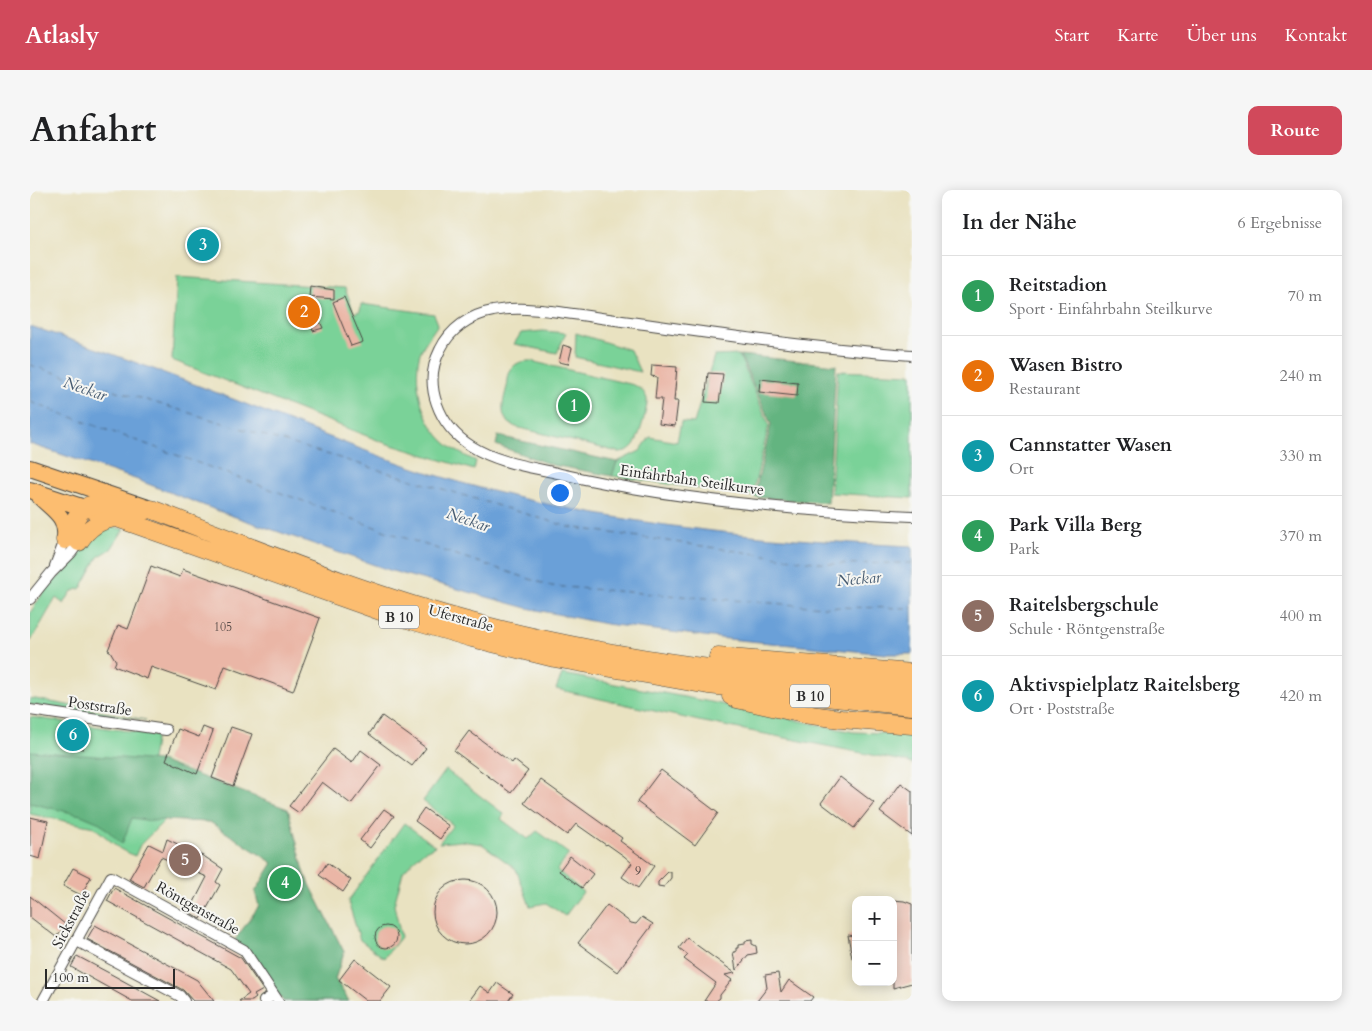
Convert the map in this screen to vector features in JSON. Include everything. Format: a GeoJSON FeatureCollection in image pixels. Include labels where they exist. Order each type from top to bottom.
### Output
{"type":"FeatureCollection","features":[{"type":"Feature","properties":{"kind":"highway"},"geometry":{"type":"LineString","coordinates":[[72,541],[76,516],[84,508],[103,504],[134,513],[151,509]]}},
{"type":"Feature","properties":{"kind":"highway","name":"Uferstraße"},"geometry":{"type":"LineString","coordinates":[[151,509],[337,579],[480,624],[560,643],[656,661],[841,684],[912,690]]}},
{"type":"Feature","properties":{"kind":"highway"},"geometry":{"type":"LineString","coordinates":[[72,541],[95,525],[108,519],[117,518]]}},
{"type":"Feature","properties":{"kind":"highway","name":"Uferstraße"},"geometry":{"type":"LineString","coordinates":[[117,518],[346,600],[472,638],[554,658],[708,685],[912,706]]}},
{"type":"Feature","properties":{"kind":"highway","name":"B 10"},"geometry":{"type":"LineString","coordinates":[[656,661],[686,654],[912,674]]}},
{"type":"Feature","properties":{"kind":"highway","name":"B 10"},"geometry":{"type":"LineString","coordinates":[[708,685],[737,699],[803,714],[841,720],[912,726]]}},
{"type":"Feature","properties":{"kind":"main road","name":"Uferstraße"},"geometry":{"type":"LineString","coordinates":[[30,468],[151,509]]}},
{"type":"Feature","properties":{"kind":"main road"},"geometry":{"type":"LineString","coordinates":[[56,477],[74,490],[82,501],[84,508]]}},
{"type":"Feature","properties":{"kind":"main road","name":"Uferstraße"},"geometry":{"type":"LineString","coordinates":[[32,490],[117,518]]}},
{"type":"Feature","properties":{"kind":"main road"},"geometry":{"type":"LineString","coordinates":[[32,490],[55,509],[72,541]]}},
{"type":"Feature","properties":{"kind":"street","name":"Einfahrbahn Steilkurve"},"geometry":{"type":"LineString","coordinates":[[912,355],[768,342],[565,313],[524,309],[492,311],[458,326],[447,338],[438,353],[432,379],[434,395],[440,411],[450,427],[473,447],[511,463],[623,486],[716,500],[773,507],[912,516]]}},
{"type":"Feature","properties":{"kind":"street"},"geometry":{"type":"LineString","coordinates":[[30,599],[51,573],[72,541]]}},
{"type":"Feature","properties":{"kind":"street","name":"Poststraße"},"geometry":{"type":"LineString","coordinates":[[30,710],[166,730]]}},
{"type":"Feature","properties":{"kind":"street","name":"Sickstraße"},"geometry":{"type":"LineString","coordinates":[[44,1001],[111,877]]}},
{"type":"Feature","properties":{"kind":"street","name":"Röntgenstraße"},"geometry":{"type":"LineString","coordinates":[[111,877],[244,950],[276,998]]}},
{"type":"Feature","properties":{"kind":"street"},"geometry":{"type":"LineString","coordinates":[[76,941],[180,996],[184,1001]]}},
{"type":"Feature","properties":{"kind":"street"},"geometry":{"type":"LineString","coordinates":[[264,1001],[276,998]]}},
{"type":"Feature","properties":{"kind":"green space"},"geometry":{"type":"Polygon","coordinates":[[[177,277],[345,288],[354,313],[360,311],[361,304],[434,314],[438,324],[419,357],[417,378],[420,398],[427,418],[438,435],[451,447],[476,461],[474,470],[385,443],[172,360],[177,277]]]}},
{"type":"Feature","properties":{"kind":"green space"},"geometry":{"type":"Polygon","coordinates":[[[543,331],[566,333],[557,353],[514,344],[521,333],[543,331]]]}},
{"type":"Feature","properties":{"kind":"green space"},"geometry":{"type":"Polygon","coordinates":[[[576,333],[630,350],[640,372],[575,357],[576,333]]]}},
{"type":"Feature","properties":{"kind":"green space"},"geometry":{"type":"Polygon","coordinates":[[[739,355],[769,425],[752,496],[612,476],[617,462],[640,451],[650,437],[677,442],[681,422],[694,423],[714,356],[739,355]]]}},
{"type":"Feature","properties":{"kind":"green space"},"geometry":{"type":"Polygon","coordinates":[[[740,355],[836,365],[828,503],[754,497],[771,424],[740,355]]]}},
{"type":"Feature","properties":{"kind":"green space"},"geometry":{"type":"Polygon","coordinates":[[[530,361],[634,385],[644,392],[647,399],[646,409],[634,444],[627,450],[618,452],[510,424],[503,410],[508,377],[512,368],[518,363],[530,361]]]}},
{"type":"Feature","properties":{"kind":"green space"},"geometry":{"type":"Polygon","coordinates":[[[838,371],[912,374],[912,498],[831,493],[838,371]]]}},
{"type":"Feature","properties":{"kind":"green space"},"geometry":{"type":"Polygon","coordinates":[[[498,436],[617,462],[612,476],[552,465],[496,445],[498,436]]]}},
{"type":"Feature","properties":{"kind":"green space"},"geometry":{"type":"Polygon","coordinates":[[[109,527],[124,529],[111,549],[98,557],[81,588],[71,592],[64,604],[56,598],[31,641],[30,613],[47,587],[73,564],[94,532],[109,527]]]}},
{"type":"Feature","properties":{"kind":"green space"},"geometry":{"type":"Polygon","coordinates":[[[562,674],[711,702],[853,732],[912,734],[912,765],[908,762],[699,721],[556,689],[562,674]]]}},
{"type":"Feature","properties":{"kind":"green space"},"geometry":{"type":"Polygon","coordinates":[[[30,698],[146,720],[30,705],[30,698]]]}},
{"type":"Feature","properties":{"kind":"green space"},"geometry":{"type":"Polygon","coordinates":[[[30,717],[156,735],[151,766],[288,809],[305,875],[344,952],[335,979],[349,1001],[283,1001],[235,940],[259,906],[256,891],[273,863],[210,822],[165,820],[140,845],[135,856],[120,849],[94,827],[30,814],[30,717]]]}},
{"type":"Feature","properties":{"kind":"green space"},"geometry":{"type":"Polygon","coordinates":[[[30,751],[160,761],[288,809],[305,875],[344,952],[335,979],[349,1001],[283,1001],[265,973],[235,940],[259,906],[255,892],[273,863],[210,822],[152,821],[132,818],[122,844],[100,823],[81,815],[30,803],[30,751]]]}},
{"type":"Feature","properties":{"kind":"green space"},"geometry":{"type":"Polygon","coordinates":[[[446,770],[504,814],[501,819],[528,839],[537,831],[569,854],[557,870],[583,892],[565,916],[546,903],[530,906],[516,869],[482,844],[461,841],[439,843],[453,825],[423,801],[446,770]]]}},
{"type":"Feature","properties":{"kind":"green space"},"geometry":{"type":"Polygon","coordinates":[[[404,823],[435,846],[423,852],[403,872],[394,905],[401,937],[384,958],[360,940],[348,901],[404,823]]]}},
{"type":"Feature","properties":{"kind":"water","name":"Neckar"},"geometry":{"type":"Polygon","coordinates":[[[30,326],[160,371],[405,465],[462,483],[518,497],[574,510],[685,528],[798,539],[912,546],[912,654],[887,654],[728,639],[606,624],[527,608],[392,571],[221,512],[135,479],[30,444],[30,326]]]}},
{"type":"Feature","properties":{"kind":"building"},"geometry":{"type":"Polygon","coordinates":[[[310,286],[334,290],[334,299],[309,297],[310,286]]]}},
{"type":"Feature","properties":{"kind":"building"},"geometry":{"type":"Polygon","coordinates":[[[344,297],[363,342],[351,346],[333,302],[344,297]]]}},
{"type":"Feature","properties":{"kind":"building"},"geometry":{"type":"Polygon","coordinates":[[[311,304],[317,320],[319,319],[323,328],[313,331],[308,317],[296,321],[292,311],[311,304]]]}},
{"type":"Feature","properties":{"kind":"building"},"geometry":{"type":"Polygon","coordinates":[[[563,345],[572,348],[568,364],[559,362],[563,345]]]}},
{"type":"Feature","properties":{"kind":"building"},"geometry":{"type":"Polygon","coordinates":[[[652,365],[677,367],[674,401],[678,401],[675,426],[659,424],[662,399],[655,399],[657,377],[651,376],[652,365]]]}},
{"type":"Feature","properties":{"kind":"building"},"geometry":{"type":"Polygon","coordinates":[[[708,373],[723,374],[719,403],[705,402],[708,373]]]}},
{"type":"Feature","properties":{"kind":"building"},"geometry":{"type":"Polygon","coordinates":[[[760,379],[798,383],[797,396],[759,392],[760,379]]]}},
{"type":"Feature","properties":{"kind":"building"},"geometry":{"type":"Polygon","coordinates":[[[151,566],[180,577],[183,569],[320,618],[293,691],[225,666],[216,690],[151,667],[147,679],[114,666],[116,661],[108,650],[118,625],[128,629],[151,566]]]}},
{"type":"Feature","properties":{"kind":"building"},"geometry":{"type":"Polygon","coordinates":[[[382,716],[426,748],[412,766],[369,734],[382,716]]]}},
{"type":"Feature","properties":{"kind":"building"},"geometry":{"type":"Polygon","coordinates":[[[63,725],[71,726],[71,729],[85,730],[83,749],[70,747],[66,740],[61,739],[63,725]]]}},
{"type":"Feature","properties":{"kind":"building"},"geometry":{"type":"Polygon","coordinates":[[[203,727],[213,731],[197,774],[166,760],[178,729],[199,737],[203,727]]]}},
{"type":"Feature","properties":{"kind":"building"},"geometry":{"type":"Polygon","coordinates":[[[231,727],[252,734],[233,786],[212,778],[231,727]]]}},
{"type":"Feature","properties":{"kind":"building"},"geometry":{"type":"Polygon","coordinates":[[[469,731],[512,763],[514,760],[528,771],[511,793],[454,751],[469,731]]]}},
{"type":"Feature","properties":{"kind":"building"},"geometry":{"type":"Polygon","coordinates":[[[333,749],[352,763],[361,750],[381,765],[351,804],[322,782],[299,813],[289,806],[333,749]]]}},
{"type":"Feature","properties":{"kind":"building"},"geometry":{"type":"Polygon","coordinates":[[[661,770],[718,813],[695,845],[637,802],[661,770]]]}},
{"type":"Feature","properties":{"kind":"building"},"geometry":{"type":"Polygon","coordinates":[[[840,777],[874,803],[854,828],[821,803],[840,777]]]}},
{"type":"Feature","properties":{"kind":"building"},"geometry":{"type":"Polygon","coordinates":[[[541,780],[622,838],[620,841],[654,866],[638,888],[622,877],[632,863],[624,856],[576,824],[567,835],[524,803],[541,780]]]}},
{"type":"Feature","properties":{"kind":"building"},"geometry":{"type":"Polygon","coordinates":[[[901,783],[912,791],[912,836],[880,812],[901,783]]]}},
{"type":"Feature","properties":{"kind":"building"},"geometry":{"type":"Polygon","coordinates":[[[424,808],[449,826],[440,839],[415,821],[424,808]]]}},
{"type":"Feature","properties":{"kind":"building"},"geometry":{"type":"Polygon","coordinates":[[[384,809],[394,816],[370,848],[360,840],[384,809]]]}},
{"type":"Feature","properties":{"kind":"building"},"geometry":{"type":"Polygon","coordinates":[[[30,817],[48,821],[40,859],[30,856],[30,817]]]}},
{"type":"Feature","properties":{"kind":"building"},"geometry":{"type":"Polygon","coordinates":[[[167,839],[205,857],[223,869],[216,882],[220,885],[201,919],[189,912],[207,877],[161,857],[144,887],[129,879],[149,844],[163,851],[167,839]]]}},
{"type":"Feature","properties":{"kind":"building"},"geometry":{"type":"Polygon","coordinates":[[[570,856],[593,874],[582,888],[559,871],[570,856]]]}},
{"type":"Feature","properties":{"kind":"building"},"geometry":{"type":"Polygon","coordinates":[[[327,863],[351,880],[343,892],[319,875],[327,863]]]}},
{"type":"Feature","properties":{"kind":"building"},"geometry":{"type":"Polygon","coordinates":[[[73,868],[91,877],[81,895],[63,886],[73,868]]]}},
{"type":"Feature","properties":{"kind":"building"},"geometry":{"type":"Polygon","coordinates":[[[668,872],[671,872],[671,878],[664,887],[658,886],[658,882],[668,872]]]}},
{"type":"Feature","properties":{"kind":"building"},"geometry":{"type":"Polygon","coordinates":[[[465,880],[477,882],[488,889],[495,900],[497,912],[495,924],[488,935],[477,942],[465,944],[453,942],[442,935],[435,924],[433,912],[435,900],[442,889],[453,882],[465,880]]]}},
{"type":"Feature","properties":{"kind":"building"},"geometry":{"type":"Polygon","coordinates":[[[114,888],[241,958],[263,990],[254,995],[256,998],[252,1001],[239,1001],[249,994],[231,969],[107,901],[114,888]]]}},
{"type":"Feature","properties":{"kind":"building"},"geometry":{"type":"Polygon","coordinates":[[[30,896],[66,925],[56,937],[30,917],[30,896]]]}},
{"type":"Feature","properties":{"kind":"building"},"geometry":{"type":"Polygon","coordinates":[[[897,900],[912,904],[912,983],[893,988],[893,986],[897,986],[897,900]]]}},
{"type":"Feature","properties":{"kind":"building"},"geometry":{"type":"Polygon","coordinates":[[[607,905],[631,923],[636,924],[642,917],[653,924],[617,972],[578,943],[607,905]]]}},
{"type":"Feature","properties":{"kind":"building"},"geometry":{"type":"Polygon","coordinates":[[[95,925],[197,980],[214,1001],[193,1001],[183,990],[87,939],[95,925]]]}},
{"type":"Feature","properties":{"kind":"building"},"geometry":{"type":"Polygon","coordinates":[[[386,926],[394,929],[397,937],[394,945],[386,948],[378,945],[375,937],[378,929],[386,926]]]}},
{"type":"Feature","properties":{"kind":"building"},"geometry":{"type":"Polygon","coordinates":[[[848,935],[852,936],[852,958],[848,935]]]}},
{"type":"Feature","properties":{"kind":"building"},"geometry":{"type":"Polygon","coordinates":[[[687,938],[735,973],[725,975],[732,980],[716,1001],[704,1001],[716,983],[684,959],[688,955],[679,948],[687,938]]]}},
{"type":"Feature","properties":{"kind":"building"},"geometry":{"type":"Polygon","coordinates":[[[752,940],[752,944],[756,946],[757,953],[748,955],[736,970],[733,952],[736,952],[738,945],[752,940]]]}},
{"type":"Feature","properties":{"kind":"building"},"geometry":{"type":"Polygon","coordinates":[[[77,956],[160,1001],[132,1001],[71,967],[77,956]]]}},
{"type":"Feature","properties":{"kind":"building"},"geometry":{"type":"Polygon","coordinates":[[[355,959],[391,987],[380,1001],[366,1001],[339,980],[355,959]]]}},
{"type":"Feature","properties":{"kind":"building"},"geometry":{"type":"Polygon","coordinates":[[[778,973],[781,992],[789,980],[813,997],[810,1001],[757,1001],[767,988],[765,975],[778,973]]]}},
{"type":"Feature","properties":{"kind":"building"},"geometry":{"type":"Polygon","coordinates":[[[497,983],[513,994],[508,1001],[469,1001],[480,986],[490,993],[497,983]]]}},
{"type":"Feature","properties":{"kind":"ferry route"},"geometry":{"type":"LineString","coordinates":[[30,365],[569,527],[828,564],[912,563]]}},
{"type":"Feature","properties":{"kind":"ferry route"},"geometry":{"type":"LineString","coordinates":[[30,402],[408,539],[551,586],[823,607],[912,608]]}},
{"type":"Feature","properties":{"kind":"place","name":"Cannstatter Wasen"},"geometry":{"type":"Point","coordinates":[203,245]}},
{"type":"Feature","properties":{"kind":"place","name":"Wasen Bistro"},"geometry":{"type":"Point","coordinates":[304,312]}},
{"type":"Feature","properties":{"kind":"place","name":"Reitstadion"},"geometry":{"type":"Point","coordinates":[574,406]}},
{"type":"Feature","properties":{"kind":"place","name":"Aktivspielplatz Raitelsberg"},"geometry":{"type":"Point","coordinates":[73,735]}},
{"type":"Feature","properties":{"kind":"place","name":"Raitelsbergschule"},"geometry":{"type":"Point","coordinates":[185,860]}},
{"type":"Feature","properties":{"kind":"place","name":"Park Villa Berg"},"geometry":{"type":"Point","coordinates":[285,883]}}]}
